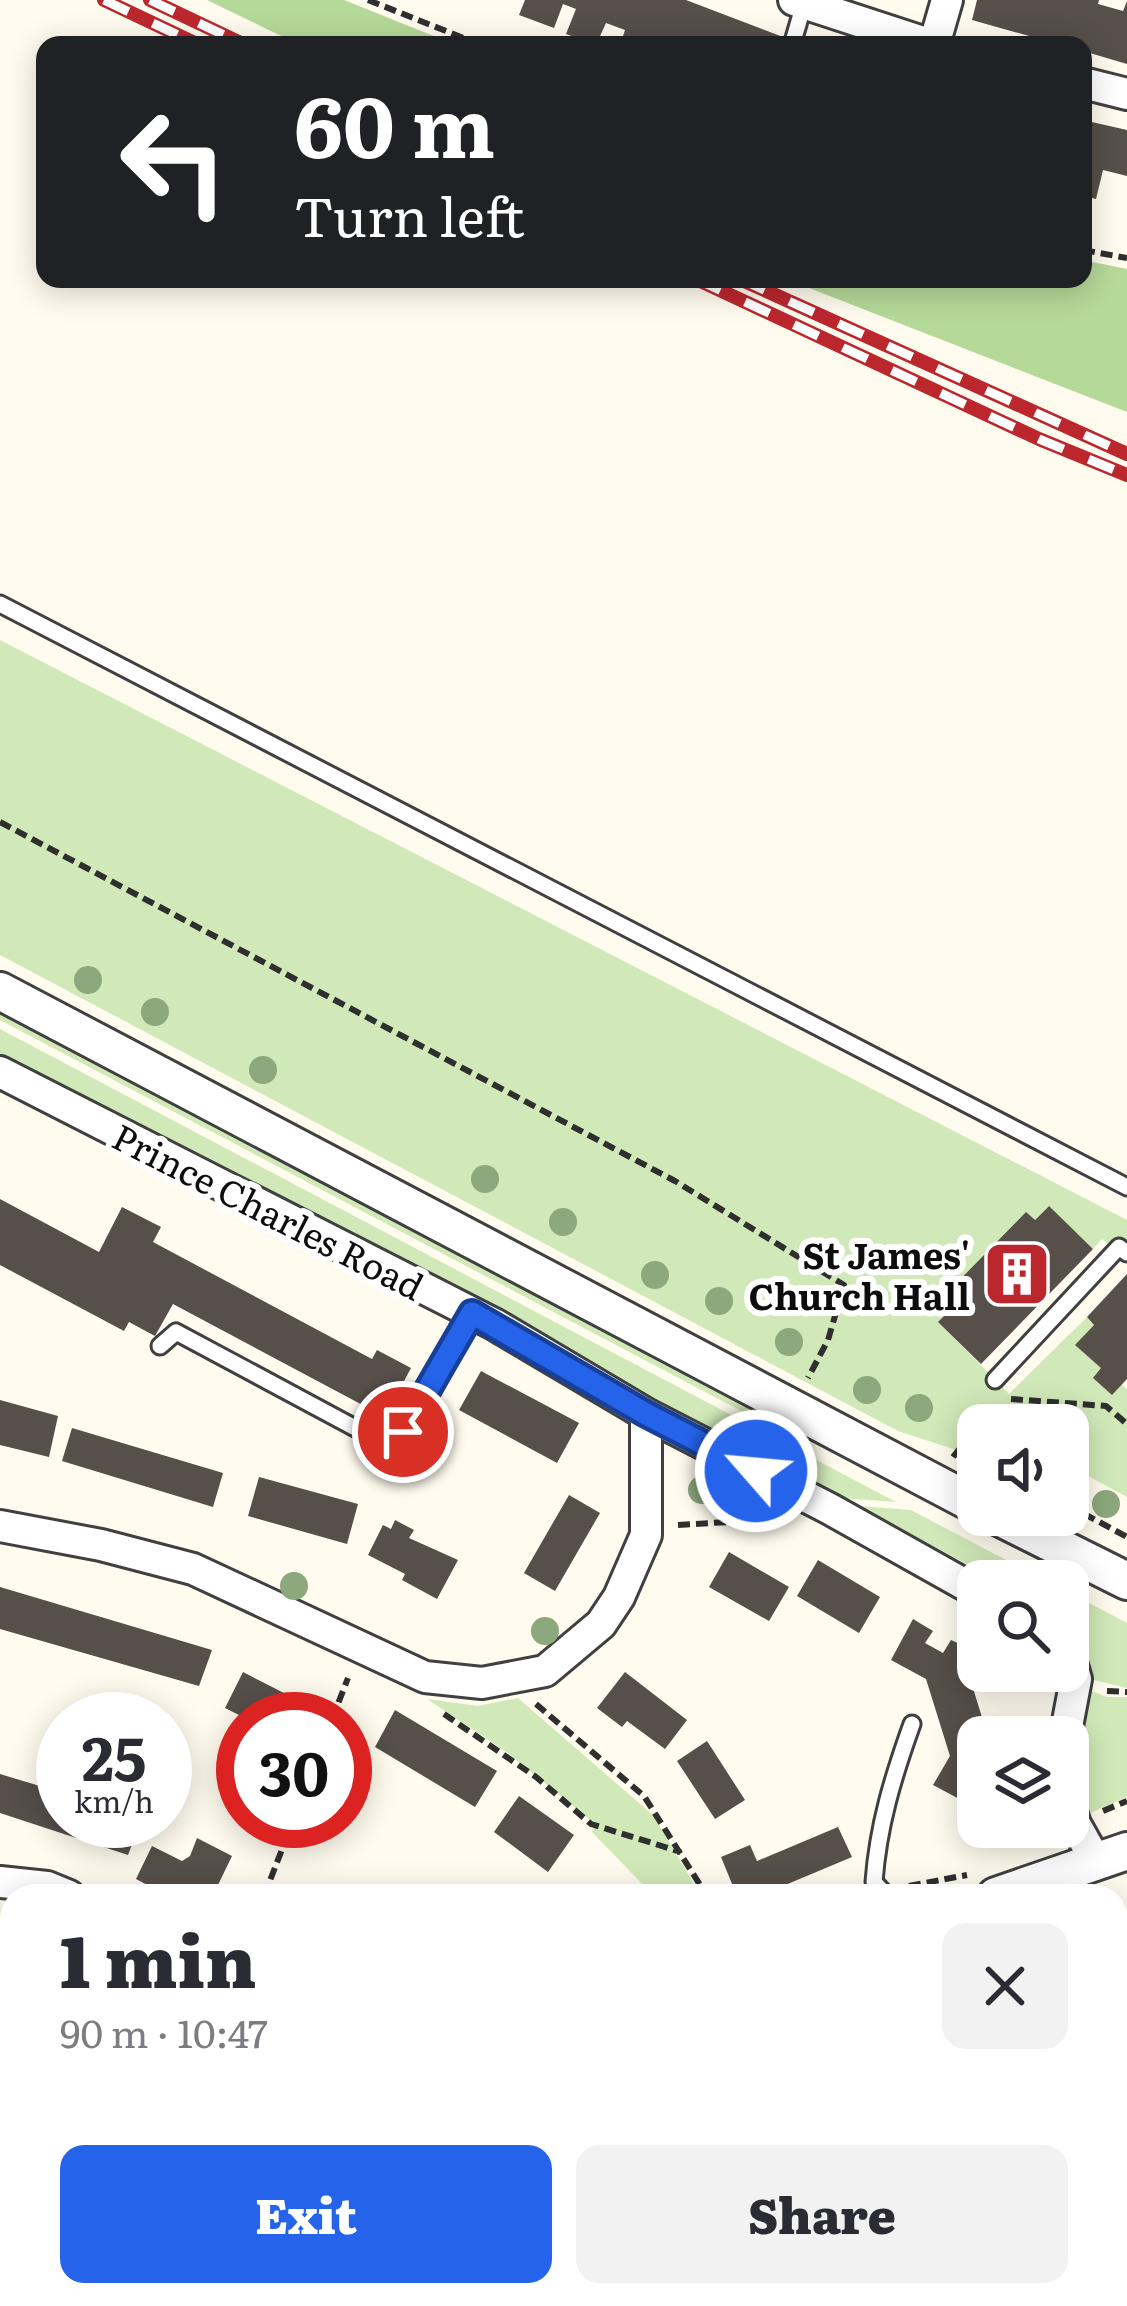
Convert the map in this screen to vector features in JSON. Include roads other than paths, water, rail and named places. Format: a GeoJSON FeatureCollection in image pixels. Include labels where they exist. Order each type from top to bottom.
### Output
{"type":"FeatureCollection","features":[{"type":"Feature","properties":{"kind":"street"},"geometry":{"type":"LineString","coordinates":[[936,36],[946,0]]}},
{"type":"Feature","properties":{"kind":"street"},"geometry":{"type":"LineString","coordinates":[[799,2],[905,36]]}},
{"type":"Feature","properties":{"kind":"street"},"geometry":{"type":"LineString","coordinates":[[1092,85],[1127,94]]}},
{"type":"Feature","properties":{"kind":"street","name":"Prince Charles Road"},"geometry":{"type":"LineString","coordinates":[[0,991],[957,1495]]}},
{"type":"Feature","properties":{"kind":"street","name":"Prince Charles Road"},"geometry":{"type":"LineString","coordinates":[[0,1072],[472,1313],[646,1414],[957,1581]]}},
{"type":"Feature","properties":{"kind":"street"},"geometry":{"type":"LineString","coordinates":[[0,1526],[193,1569],[425,1677],[482,1683],[545,1672],[601,1624],[620,1597],[646,1535],[646,1414]]}},
{"type":"Feature","properties":{"kind":"street"},"geometry":{"type":"LineString","coordinates":[[1037,1536],[1127,1581]]}},
{"type":"Feature","properties":{"kind":"street"},"geometry":{"type":"LineString","coordinates":[[1032,1884],[1112,1857],[1089,1829]]}},
{"type":"Feature","properties":{"kind":"lane"},"geometry":{"type":"LineString","coordinates":[[793,36],[799,2]]}},
{"type":"Feature","properties":{"kind":"lane"},"geometry":{"type":"LineString","coordinates":[[0,604],[1127,1186]]}},
{"type":"Feature","properties":{"kind":"lane"},"geometry":{"type":"LineString","coordinates":[[995,1380],[1118,1247],[1127,1253]]}},
{"type":"Feature","properties":{"kind":"lane"},"geometry":{"type":"LineString","coordinates":[[160,1346],[176,1332],[372,1437],[386,1439],[403,1432],[417,1414],[472,1313]]}},
{"type":"Feature","properties":{"kind":"lane"},"geometry":{"type":"LineString","coordinates":[[876,1884],[887,1793],[912,1724]]}},
{"type":"Feature","properties":{"kind":"railway"},"geometry":{"type":"LineString","coordinates":[[104,0],[180,36]]}},
{"type":"Feature","properties":{"kind":"railway"},"geometry":{"type":"LineString","coordinates":[[150,0],[226,36]]}},
{"type":"Feature","properties":{"kind":"railway"},"geometry":{"type":"LineString","coordinates":[[715,288],[1039,439],[1127,475]]}},
{"type":"Feature","properties":{"kind":"railway"},"geometry":{"type":"LineString","coordinates":[[760,288],[1127,454]]}},
{"type":"Feature","properties":{"kind":"place","name":"St James' Church Hall"},"geometry":{"type":"Point","coordinates":[1017,1274]}}]}
